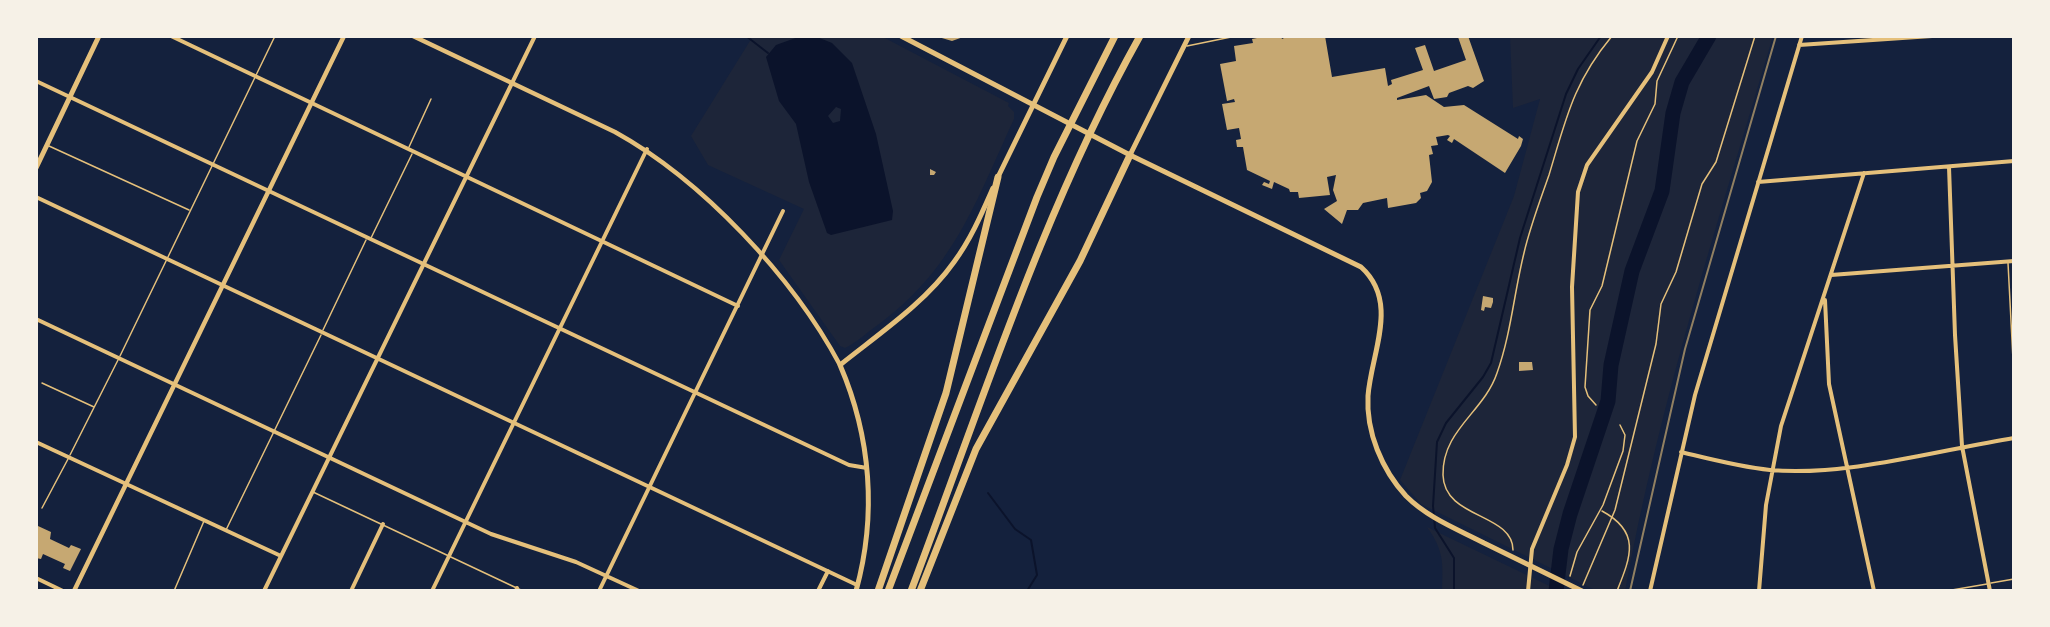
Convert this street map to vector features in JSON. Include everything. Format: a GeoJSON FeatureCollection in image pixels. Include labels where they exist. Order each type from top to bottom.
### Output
{"type":"FeatureCollection","features":[{"type":"Feature","properties":{"kind":"highway"},"geometry":{"type":"LineString","coordinates":[[888,591],[1054,157],[1115,36]]}},
{"type":"Feature","properties":{"kind":"highway"},"geometry":{"type":"LineString","coordinates":[[911,591],[1037,256],[1074,167],[1106,99],[1140,36]]}},
{"type":"Feature","properties":{"kind":"highway"},"geometry":{"type":"LineString","coordinates":[[920,591],[976,449],[1080,261],[1130,155]]}},
{"type":"Feature","properties":{"kind":"highway"},"geometry":{"type":"LineString","coordinates":[[878,591],[946,393],[998,177]]}},
{"type":"Feature","properties":{"kind":"main road"},"geometry":{"type":"LineString","coordinates":[[36,168],[99,36]]}},
{"type":"Feature","properties":{"kind":"main road"},"geometry":{"type":"LineString","coordinates":[[901,36],[1130,155],[1353,262],[1370,277],[1380,296],[1382,312],[1368,396],[1370,425],[1385,467],[1400,488],[1422,510],[1582,591]]}},
{"type":"Feature","properties":{"kind":"main road"},"geometry":{"type":"LineString","coordinates":[[857,588],[867,524],[867,468],[854,401],[840,365],[913,306],[945,275],[972,234],[1067,36]]}},
{"type":"Feature","properties":{"kind":"main road"},"geometry":{"type":"LineString","coordinates":[[1130,155],[1189,36]]}},
{"type":"Feature","properties":{"kind":"street"},"geometry":{"type":"LineString","coordinates":[[171,36],[183,38],[738,306]]}},
{"type":"Feature","properties":{"kind":"street"},"geometry":{"type":"LineString","coordinates":[[74,591],[344,36]]}},
{"type":"Feature","properties":{"kind":"street"},"geometry":{"type":"LineString","coordinates":[[413,36],[513,82],[646,149],[704,194],[762,257],[798,300],[840,365]]}},
{"type":"Feature","properties":{"kind":"street"},"geometry":{"type":"LineString","coordinates":[[264,591],[535,36]]}},
{"type":"Feature","properties":{"kind":"street"},"geometry":{"type":"LineString","coordinates":[[1528,591],[1529,565],[1534,543],[1567,465],[1575,436],[1572,287],[1578,192],[1591,159],[1652,72],[1668,36]]}},
{"type":"Feature","properties":{"kind":"street"},"geometry":{"type":"LineString","coordinates":[[1650,591],[1681,452],[1802,36]]}},
{"type":"Feature","properties":{"kind":"street"},"geometry":{"type":"LineString","coordinates":[[1799,45],[1932,36]]}},
{"type":"Feature","properties":{"kind":"street"},"geometry":{"type":"LineString","coordinates":[[36,81],[849,465],[867,468]]}},
{"type":"Feature","properties":{"kind":"street"},"geometry":{"type":"LineString","coordinates":[[432,591],[646,149]]}},
{"type":"Feature","properties":{"kind":"street"},"geometry":{"type":"LineString","coordinates":[[1758,182],[2014,162]]}},
{"type":"Feature","properties":{"kind":"street"},"geometry":{"type":"LineString","coordinates":[[1949,167],[1951,265],[1962,446],[1990,591]]}},
{"type":"Feature","properties":{"kind":"street"},"geometry":{"type":"LineString","coordinates":[[1759,591],[1772,470],[1790,397],[1864,173]]}},
{"type":"Feature","properties":{"kind":"street"},"geometry":{"type":"LineString","coordinates":[[36,197],[650,486],[828,571],[857,588]]}},
{"type":"Feature","properties":{"kind":"street"},"geometry":{"type":"LineString","coordinates":[[599,591],[783,211]]}},
{"type":"Feature","properties":{"kind":"street"},"geometry":{"type":"LineString","coordinates":[[1832,275],[2014,261]]}},
{"type":"Feature","properties":{"kind":"street"},"geometry":{"type":"LineString","coordinates":[[1825,295],[1828,376],[1874,591]]}},
{"type":"Feature","properties":{"kind":"street"},"geometry":{"type":"LineString","coordinates":[[36,319],[491,534],[576,562],[639,591]]}},
{"type":"Feature","properties":{"kind":"street"},"geometry":{"type":"LineString","coordinates":[[1681,452],[1772,470],[1846,466],[2014,438]]}},
{"type":"Feature","properties":{"kind":"street"},"geometry":{"type":"LineString","coordinates":[[36,442],[281,556]]}},
{"type":"Feature","properties":{"kind":"street"},"geometry":{"type":"LineString","coordinates":[[351,591],[383,524]]}},
{"type":"Feature","properties":{"kind":"street"},"geometry":{"type":"LineString","coordinates":[[818,591],[828,571]]}},
{"type":"Feature","properties":{"kind":"street"},"geometry":{"type":"LineString","coordinates":[[36,578],[63,591]]}},
{"type":"Feature","properties":{"kind":"lane"},"geometry":{"type":"LineString","coordinates":[[42,508],[119,357],[275,36]]}},
{"type":"Feature","properties":{"kind":"lane"},"geometry":{"type":"LineString","coordinates":[[1182,50],[1195,42],[1236,36]]}},
{"type":"Feature","properties":{"kind":"lane"},"geometry":{"type":"LineString","coordinates":[[408,148],[431,99]]}},
{"type":"Feature","properties":{"kind":"lane"},"geometry":{"type":"LineString","coordinates":[[47,145],[190,210]]}},
{"type":"Feature","properties":{"kind":"lane"},"geometry":{"type":"LineString","coordinates":[[225,531],[322,331],[414,150]]}},
{"type":"Feature","properties":{"kind":"lane"},"geometry":{"type":"LineString","coordinates":[[2008,261],[2014,379]]}},
{"type":"Feature","properties":{"kind":"lane"},"geometry":{"type":"LineString","coordinates":[[42,383],[94,407]]}},
{"type":"Feature","properties":{"kind":"lane"},"geometry":{"type":"LineString","coordinates":[[313,492],[516,590],[523,591]]}},
{"type":"Feature","properties":{"kind":"lane"},"geometry":{"type":"LineString","coordinates":[[174,591],[204,521]]}},
{"type":"Feature","properties":{"kind":"lane"},"geometry":{"type":"LineString","coordinates":[[1946,591],[2014,579]]}},
{"type":"Feature","properties":{"kind":"path"},"geometry":{"type":"LineString","coordinates":[[1513,557],[1513,542],[1506,531],[1457,503],[1450,495],[1443,476],[1446,451],[1453,435],[1494,382],[1509,328],[1524,254],[1574,94],[1592,61],[1612,36]]}},
{"type":"Feature","properties":{"kind":"path"},"geometry":{"type":"LineString","coordinates":[[1596,405],[1588,396],[1585,387],[1590,309],[1602,286],[1637,141],[1655,104],[1657,81],[1678,36]]}},
{"type":"Feature","properties":{"kind":"path"},"geometry":{"type":"LineString","coordinates":[[1582,591],[1613,517],[1656,344],[1661,304],[1676,272],[1702,184],[1716,162],[1755,36]]}},
{"type":"Feature","properties":{"kind":"path"},"geometry":{"type":"LineString","coordinates":[[1569,579],[1576,552],[1601,511],[1625,443],[1625,432],[1620,425]]}},
{"type":"Feature","properties":{"kind":"path"},"geometry":{"type":"LineString","coordinates":[[1601,511],[1623,525],[1629,537],[1625,569],[1617,591]]}},
{"type":"Feature","properties":{"kind":"shaded area"},"geometry":{"type":"Polygon","coordinates":[[[753,36],[881,36],[1009,103],[1008,106],[1014,112],[1014,119],[974,207],[943,258],[925,282],[902,305],[845,348],[840,346],[779,260],[804,209],[708,165],[691,136],[753,36]]]}},
{"type":"Feature","properties":{"kind":"shaded area"},"geometry":{"type":"Polygon","coordinates":[[[801,36],[817,37],[832,43],[852,63],[876,134],[893,211],[892,220],[831,235],[827,233],[809,182],[796,124],[779,101],[766,57],[776,45],[801,36]],[[836,107],[828,116],[833,123],[840,121],[841,109],[836,107]]]}},
{"type":"Feature","properties":{"kind":"shaded area"},"geometry":{"type":"Polygon","coordinates":[[[1510,36],[1773,36],[1711,242],[1673,381],[1639,521],[1625,591],[1597,591],[1421,504],[1400,480],[1514,196],[1540,99],[1513,108],[1510,36]]]}},
{"type":"Feature","properties":{"kind":"shaded area"},"geometry":{"type":"Polygon","coordinates":[[[1427,527],[1560,591],[1442,591],[1441,557],[1437,543],[1427,527]]]}},
{"type":"Feature","properties":{"kind":"building"},"geometry":{"type":"Polygon","coordinates":[[[935,36],[966,36],[952,41],[935,36]]]}},
{"type":"Feature","properties":{"kind":"building"},"geometry":{"type":"Polygon","coordinates":[[[1281,36],[1282,39],[1288,36],[1325,36],[1332,77],[1385,68],[1388,86],[1392,84],[1391,80],[1423,70],[1415,48],[1425,45],[1434,71],[1466,60],[1458,37],[1468,36],[1484,81],[1473,88],[1468,86],[1449,93],[1447,97],[1434,99],[1429,86],[1397,98],[1397,100],[1426,95],[1444,107],[1464,105],[1518,139],[1519,136],[1523,139],[1521,146],[1505,173],[1454,139],[1452,143],[1447,140],[1450,136],[1436,137],[1438,145],[1431,146],[1433,154],[1429,155],[1432,182],[1427,191],[1420,193],[1421,198],[1416,203],[1388,208],[1387,198],[1363,203],[1358,210],[1347,210],[1342,224],[1324,209],[1337,201],[1333,190],[1336,175],[1327,177],[1330,195],[1299,198],[1298,192],[1290,192],[1289,189],[1274,182],[1272,189],[1262,185],[1264,182],[1269,184],[1270,181],[1247,170],[1243,147],[1237,147],[1236,140],[1241,139],[1239,128],[1227,130],[1222,104],[1235,102],[1234,99],[1227,101],[1220,64],[1236,61],[1234,46],[1253,43],[1252,39],[1281,36]]]}},
{"type":"Feature","properties":{"kind":"building"},"geometry":{"type":"Polygon","coordinates":[[[930,169],[936,172],[934,175],[930,175],[930,169]]]}},
{"type":"Feature","properties":{"kind":"building"},"geometry":{"type":"Polygon","coordinates":[[[1483,296],[1493,298],[1491,308],[1485,307],[1484,311],[1481,310],[1483,296]]]}},
{"type":"Feature","properties":{"kind":"building"},"geometry":{"type":"Polygon","coordinates":[[[1519,362],[1532,362],[1533,370],[1519,371],[1519,362]]]}},
{"type":"Feature","properties":{"kind":"building"},"geometry":{"type":"Polygon","coordinates":[[[38,526],[51,532],[50,539],[69,548],[71,545],[81,549],[70,571],[63,568],[65,564],[43,554],[41,559],[36,558],[38,526]]]}},
{"type":"Feature","properties":{"kind":"waterway"},"geometry":{"type":"LineString","coordinates":[[746,36],[768,53]]}},
{"type":"Feature","properties":{"kind":"waterway"},"geometry":{"type":"LineString","coordinates":[[1454,591],[1454,558],[1435,528],[1433,506],[1437,442],[1446,423],[1483,377],[1491,363],[1520,238],[1566,94],[1578,69],[1601,36]]}},
{"type":"Feature","properties":{"kind":"waterway"},"geometry":{"type":"LineString","coordinates":[[1556,591],[1561,549],[1570,514],[1608,401],[1611,365],[1632,271],[1662,191],[1673,113],[1682,82],[1709,36]]}},
{"type":"Feature","properties":{"kind":"waterway"},"geometry":{"type":"LineString","coordinates":[[988,493],[1015,529],[1031,540],[1037,575],[1027,591]]}},
{"type":"Feature","properties":{"kind":"railway"},"geometry":{"type":"LineString","coordinates":[[1630,591],[1685,349],[1776,36]]}}]}
